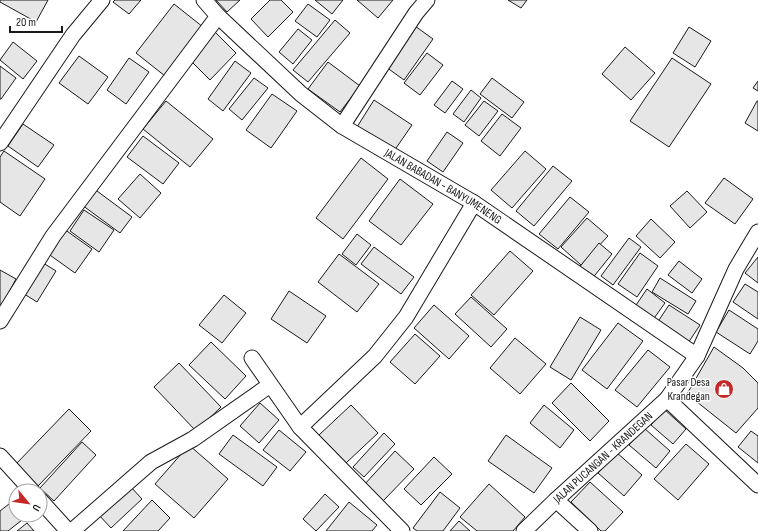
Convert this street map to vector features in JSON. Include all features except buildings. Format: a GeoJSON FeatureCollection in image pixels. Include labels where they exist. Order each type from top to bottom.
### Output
{"type":"FeatureCollection","features":[{"type":"Feature","properties":{"kind":"street"},"geometry":{"type":"LineString","coordinates":[[0,143],[73,35],[102,0]]}},
{"type":"Feature","properties":{"kind":"street","name":"JALAN BABADAN - BANYUMENENG"},"geometry":{"type":"LineString","coordinates":[[204,0],[218,16],[301,94],[342,126],[474,203],[697,356]]}},
{"type":"Feature","properties":{"kind":"street"},"geometry":{"type":"LineString","coordinates":[[342,126],[416,13],[427,0]]}},
{"type":"Feature","properties":{"kind":"street"},"geometry":{"type":"LineString","coordinates":[[0,321],[52,236],[218,16]]}},
{"type":"Feature","properties":{"kind":"street"},"geometry":{"type":"LineString","coordinates":[[300,426],[375,356],[406,317],[474,203]]}},
{"type":"Feature","properties":{"kind":"street","name":"JALAN PUCANGAN - KRANDEGAN"},"geometry":{"type":"LineString","coordinates":[[524,531],[667,399],[697,356],[736,269],[758,232]]}},
{"type":"Feature","properties":{"kind":"street"},"geometry":{"type":"LineString","coordinates":[[252,358],[300,426],[402,531]]}},
{"type":"Feature","properties":{"kind":"street"},"geometry":{"type":"LineString","coordinates":[[72,531],[151,462],[193,439],[270,385]]}},
{"type":"Feature","properties":{"kind":"street"},"geometry":{"type":"LineString","coordinates":[[667,399],[758,485]]}},
{"type":"Feature","properties":{"kind":"street"},"geometry":{"type":"LineString","coordinates":[[0,456],[25,483]]}},
{"type":"Feature","properties":{"kind":"street"},"geometry":{"type":"LineString","coordinates":[[556,500],[590,531]]}},
{"type":"Feature","properties":{"kind":"street"},"geometry":{"type":"LineString","coordinates":[[48,509],[68,531]]}},
{"type":"Feature","properties":{"kind":"place","name":"Pasar Desa Krandegan"},"geometry":{"type":"Point","coordinates":[724,389]}}]}
